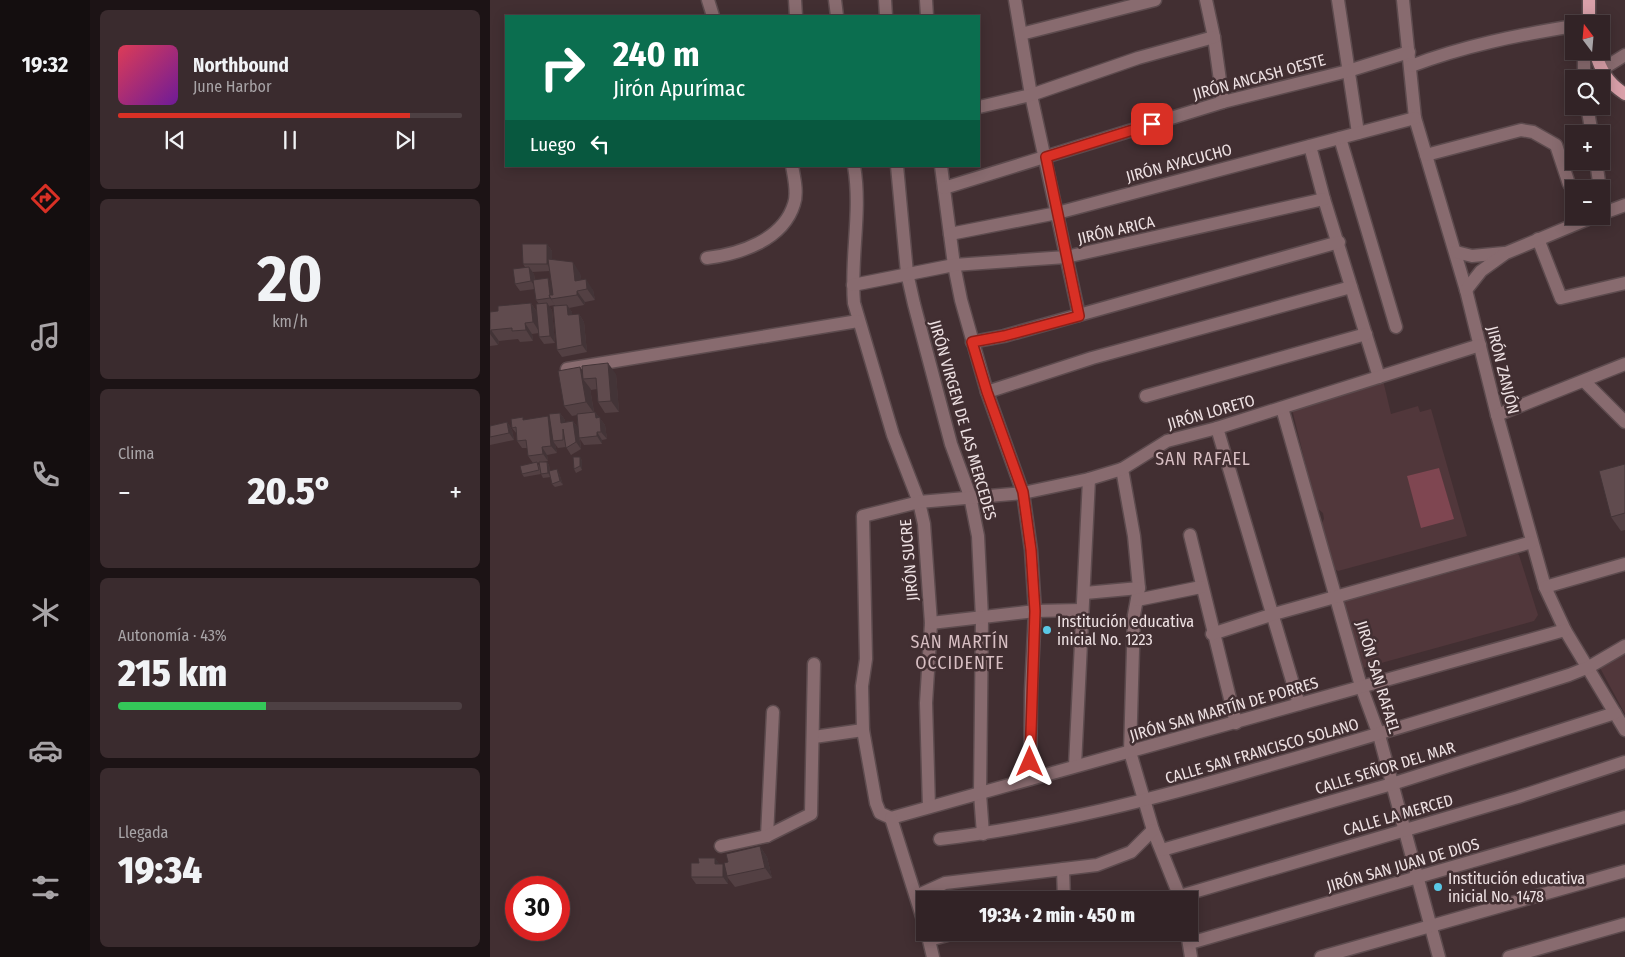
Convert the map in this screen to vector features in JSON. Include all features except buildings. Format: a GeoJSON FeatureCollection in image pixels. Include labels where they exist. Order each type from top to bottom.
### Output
{"type":"FeatureCollection","features":[{"type":"Feature","properties":{"kind":"main road"},"geometry":{"type":"LineString","coordinates":[[1589,0],[1589,15]]}},
{"type":"Feature","properties":{"kind":"main road"},"geometry":{"type":"LineString","coordinates":[[1598,60],[1601,70]]}},
{"type":"Feature","properties":{"kind":"main road"},"geometry":{"type":"LineString","coordinates":[[1610,83],[1625,94]]}},
{"type":"Feature","properties":{"kind":"street"},"geometry":{"type":"LineString","coordinates":[[708,0],[713,15]]}},
{"type":"Feature","properties":{"kind":"street"},"geometry":{"type":"LineString","coordinates":[[795,0],[796,15]]}},
{"type":"Feature","properties":{"kind":"street"},"geometry":{"type":"LineString","coordinates":[[835,0],[837,15]]}},
{"type":"Feature","properties":{"kind":"street"},"geometry":{"type":"LineString","coordinates":[[885,0],[886,15]]}},
{"type":"Feature","properties":{"kind":"street"},"geometry":{"type":"LineString","coordinates":[[926,0],[927,15]]}},
{"type":"Feature","properties":{"kind":"street"},"geometry":{"type":"LineString","coordinates":[[1015,0],[1031,95],[1079,316]]}},
{"type":"Feature","properties":{"kind":"street"},"geometry":{"type":"LineString","coordinates":[[1020,34],[1155,0]]}},
{"type":"Feature","properties":{"kind":"street"},"geometry":{"type":"LineString","coordinates":[[1206,0],[1214,37],[1223,102]]}},
{"type":"Feature","properties":{"kind":"street"},"geometry":{"type":"LineString","coordinates":[[1338,0],[1358,133]]}},
{"type":"Feature","properties":{"kind":"street","name":"JIRÓN ZANJÓN"},"geometry":{"type":"LineString","coordinates":[[1403,0],[1416,118],[1456,252],[1497,415],[1545,587],[1565,630],[1589,667],[1625,730]]}},
{"type":"Feature","properties":{"kind":"street"},"geometry":{"type":"LineString","coordinates":[[1410,66],[1447,52],[1530,33],[1565,27]]}},
{"type":"Feature","properties":{"kind":"street"},"geometry":{"type":"LineString","coordinates":[[980,108],[1031,95],[1138,58],[1214,37]]}},
{"type":"Feature","properties":{"kind":"street","name":"JIRÓN ANCASH OESTE"},"geometry":{"type":"LineString","coordinates":[[944,188],[1223,102],[1348,71],[1409,52]]}},
{"type":"Feature","properties":{"kind":"street"},"geometry":{"type":"LineString","coordinates":[[1601,70],[1625,55]]}},
{"type":"Feature","properties":{"kind":"street","name":"JIRÓN AYACUCHO"},"geometry":{"type":"LineString","coordinates":[[950,234],[1057,213],[1416,118]]}},
{"type":"Feature","properties":{"kind":"street"},"geometry":{"type":"LineString","coordinates":[[1426,155],[1522,130],[1533,132],[1556,145],[1568,180]]}},
{"type":"Feature","properties":{"kind":"street"},"geometry":{"type":"LineString","coordinates":[[1340,138],[1396,328]]}},
{"type":"Feature","properties":{"kind":"street"},"geometry":{"type":"LineString","coordinates":[[1310,146],[1324,199],[1339,242],[1379,377]]}},
{"type":"Feature","properties":{"kind":"street"},"geometry":{"type":"LineString","coordinates":[[707,258],[721,256],[769,238],[785,222],[795,203],[792,167]]}},
{"type":"Feature","properties":{"kind":"street","name":"JIRÓN SUCRE"},"geometry":{"type":"LineString","coordinates":[[854,167],[858,206],[853,285],[858,321],[893,434],[919,502],[926,540],[931,623],[926,704],[928,807]]}},
{"type":"Feature","properties":{"kind":"street","name":"JIRÓN VIRGEN DE LAS MERCEDES"},"geometry":{"type":"LineString","coordinates":[[897,167],[907,274],[938,397],[970,496],[978,536],[982,618],[980,794],[983,834]]}},
{"type":"Feature","properties":{"kind":"street"},"geometry":{"type":"LineString","coordinates":[[941,167],[954,265],[972,342],[987,392],[1023,492],[1031,550],[1035,611],[1031,691],[1030,779]]}},
{"type":"Feature","properties":{"kind":"street","name":"JIRÓN ARICA"},"geometry":{"type":"LineString","coordinates":[[853,285],[954,265],[1066,257],[1324,199]]}},
{"type":"Feature","properties":{"kind":"street"},"geometry":{"type":"LineString","coordinates":[[1610,210],[1625,205]]}},
{"type":"Feature","properties":{"kind":"street"},"geometry":{"type":"LineString","coordinates":[[1466,290],[1481,271],[1506,253],[1573,225]]}},
{"type":"Feature","properties":{"kind":"street"},"geometry":{"type":"LineString","coordinates":[[1538,239],[1561,298],[1625,283]]}},
{"type":"Feature","properties":{"kind":"street"},"geometry":{"type":"LineString","coordinates":[[972,342],[1004,336],[1079,316],[1339,242]]}},
{"type":"Feature","properties":{"kind":"street"},"geometry":{"type":"LineString","coordinates":[[1456,252],[1472,256],[1506,253]]}},
{"type":"Feature","properties":{"kind":"street"},"geometry":{"type":"LineString","coordinates":[[987,392],[1092,358],[1351,287]]}},
{"type":"Feature","properties":{"kind":"street"},"geometry":{"type":"LineString","coordinates":[[567,369],[858,321]]}},
{"type":"Feature","properties":{"kind":"street"},"geometry":{"type":"LineString","coordinates":[[1146,396],[1366,334]]}},
{"type":"Feature","properties":{"kind":"street","name":"JIRÓN LORETO"},"geometry":{"type":"LineString","coordinates":[[863,730],[862,686],[866,659],[863,516],[919,502],[1023,492],[1089,479],[1122,469],[1167,441],[1217,428],[1480,345]]}},
{"type":"Feature","properties":{"kind":"street"},"geometry":{"type":"LineString","coordinates":[[1497,415],[1625,364]]}},
{"type":"Feature","properties":{"kind":"street"},"geometry":{"type":"LineString","coordinates":[[1584,381],[1625,422]]}},
{"type":"Feature","properties":{"kind":"street","name":"JIRÓN SAN RAFAEL"},"geometry":{"type":"LineString","coordinates":[[1282,408],[1362,686],[1379,734],[1439,957]]}},
{"type":"Feature","properties":{"kind":"street"},"geometry":{"type":"LineString","coordinates":[[1217,428],[1274,614],[1299,704]]}},
{"type":"Feature","properties":{"kind":"street"},"geometry":{"type":"LineString","coordinates":[[1122,469],[1134,536],[1138,594],[1131,682],[1130,752],[1153,830],[1177,891]]}},
{"type":"Feature","properties":{"kind":"street"},"geometry":{"type":"LineString","coordinates":[[1075,766],[1082,610],[1085,593],[1089,479]]}},
{"type":"Feature","properties":{"kind":"street"},"geometry":{"type":"LineString","coordinates":[[1190,536],[1212,634],[1236,723]]}},
{"type":"Feature","properties":{"kind":"street"},"geometry":{"type":"LineString","coordinates":[[1212,634],[1336,596],[1532,542]]}},
{"type":"Feature","properties":{"kind":"street"},"geometry":{"type":"LineString","coordinates":[[1545,587],[1625,564]]}},
{"type":"Feature","properties":{"kind":"street"},"geometry":{"type":"LineString","coordinates":[[1085,593],[1138,594],[1201,587]]}},
{"type":"Feature","properties":{"kind":"street"},"geometry":{"type":"LineString","coordinates":[[931,623],[1035,611],[1082,610]]}},
{"type":"Feature","properties":{"kind":"street","name":"JIRÓN SAN MARTÍN DE PORRES"},"geometry":{"type":"LineString","coordinates":[[891,818],[1565,630]]}},
{"type":"Feature","properties":{"kind":"street","name":"CALLE SAN FRANCISCO SOLANO"},"geometry":{"type":"LineString","coordinates":[[940,839],[983,834],[1145,802],[1379,734],[1589,667],[1625,646]]}},
{"type":"Feature","properties":{"kind":"street"},"geometry":{"type":"LineString","coordinates":[[721,846],[767,836],[812,814],[814,664]]}},
{"type":"Feature","properties":{"kind":"street"},"geometry":{"type":"LineString","coordinates":[[767,836],[773,712]]}},
{"type":"Feature","properties":{"kind":"street","name":"CALLE SEÑOR DEL MAR"},"geometry":{"type":"LineString","coordinates":[[1162,850],[1392,784],[1615,713]]}},
{"type":"Feature","properties":{"kind":"street"},"geometry":{"type":"LineString","coordinates":[[814,737],[863,730],[876,803],[880,813],[891,818],[916,896]]}},
{"type":"Feature","properties":{"kind":"street","name":"CALLE LA MERCED"},"geometry":{"type":"LineString","coordinates":[[1198,893],[1625,762]]}},
{"type":"Feature","properties":{"kind":"street","name":"JIRÓN SAN JUAN DE DIOS"},"geometry":{"type":"LineString","coordinates":[[1198,935],[1418,877],[1625,817]]}},
{"type":"Feature","properties":{"kind":"street"},"geometry":{"type":"LineString","coordinates":[[927,891],[945,883],[1097,865],[1131,852],[1153,830]]}},
{"type":"Feature","properties":{"kind":"street"},"geometry":{"type":"LineString","coordinates":[[1064,869],[1064,891]]}},
{"type":"Feature","properties":{"kind":"street"},"geometry":{"type":"LineString","coordinates":[[1321,957],[1625,871]]}},
{"type":"Feature","properties":{"kind":"street"},"geometry":{"type":"LineString","coordinates":[[1509,957],[1625,924]]}},
{"type":"Feature","properties":{"kind":"street"},"geometry":{"type":"LineString","coordinates":[[929,941],[934,957]]}},
{"type":"Feature","properties":{"kind":"street"},"geometry":{"type":"LineString","coordinates":[[1189,941],[1192,957]]}},
{"type":"Feature","properties":{"kind":"shaded area"},"geometry":{"type":"Polygon","coordinates":[[[1382,376],[1391,414],[1418,406],[1420,412],[1431,409],[1467,536],[1338,571],[1333,568],[1320,526],[1324,519],[1323,513],[1316,507],[1291,405],[1382,376]]]}},
{"type":"Feature","properties":{"kind":"shaded area"},"geometry":{"type":"Polygon","coordinates":[[[1439,468],[1454,519],[1421,528],[1407,476],[1439,468]]]}},
{"type":"Feature","properties":{"kind":"shaded area"},"geometry":{"type":"Polygon","coordinates":[[[1513,551],[1519,555],[1538,615],[1534,621],[1363,668],[1342,597],[1435,572],[1441,575],[1457,571],[1458,566],[1513,551]]]}},
{"type":"Feature","properties":{"kind":"shaded area"},"geometry":{"type":"Polygon","coordinates":[[[1625,650],[1625,714],[1599,666],[1625,650]]]}},
{"type":"Feature","properties":{"kind":"place","name":"Institución educativa inicial No. 1223"},"geometry":{"type":"Point","coordinates":[1047,630]}},
{"type":"Feature","properties":{"kind":"place","name":"Institución educativa inicial No. 1478"},"geometry":{"type":"Point","coordinates":[1438,887]}},
{"type":"Feature","properties":{"kind":"district","name":"SAN RAFAEL"},"geometry":{"type":"Point","coordinates":[1203,459]}},
{"type":"Feature","properties":{"kind":"district","name":"SAN MARTÍN OCCIDENTE"},"geometry":{"type":"Point","coordinates":[960,652]}},
{"type":"Feature","properties":{"kind":"route"},"geometry":{"type":"LineString","coordinates":[[1030,762],[1035,611],[1031,550],[1023,492],[987,392],[972,342],[1004,336],[1079,316],[1046,157],[1152,124]]}}]}
